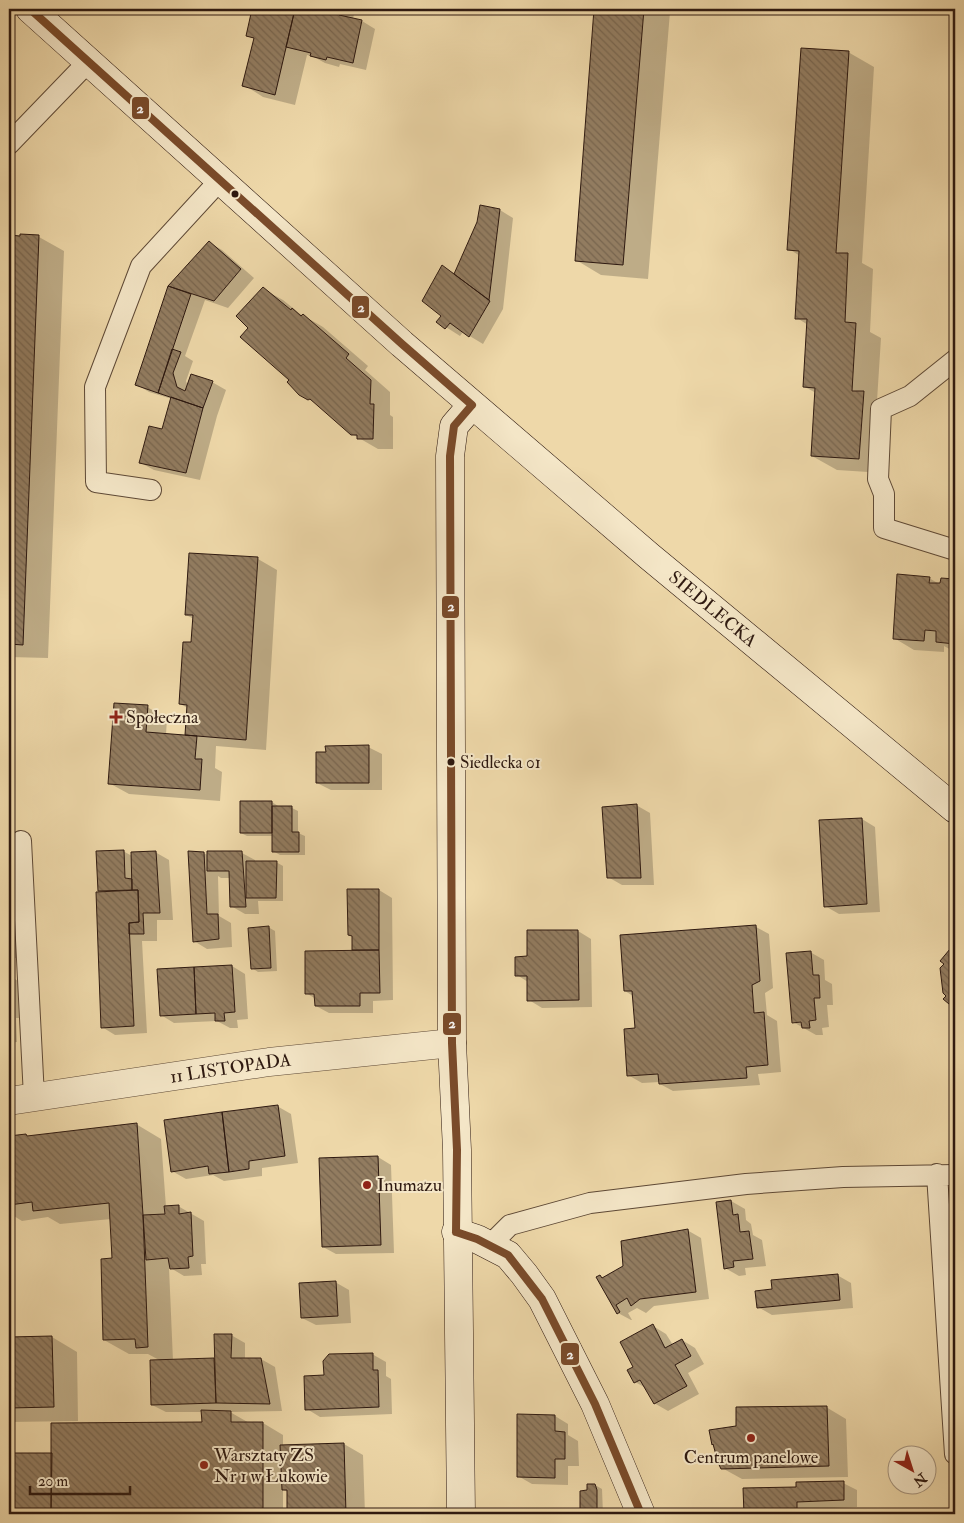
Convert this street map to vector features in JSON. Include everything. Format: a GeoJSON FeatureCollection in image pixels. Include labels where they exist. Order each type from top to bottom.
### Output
{"type":"FeatureCollection","features":[{"type":"Feature","properties":{"kind":"street","name":"SIEDLECKA"},"geometry":{"type":"LineString","coordinates":[[30,9],[472,405],[649,556],[955,809]]}},
{"type":"Feature","properties":{"kind":"street"},"geometry":{"type":"LineString","coordinates":[[461,1514],[456,1232],[457,1150],[452,1043],[450,456],[454,426],[472,405]]}},
{"type":"Feature","properties":{"kind":"street","name":"11 LISTOPADA"},"geometry":{"type":"LineString","coordinates":[[21,1099],[270,1062],[452,1043]]}},
{"type":"Feature","properties":{"kind":"street"},"geometry":{"type":"LineString","coordinates":[[456,1232],[477,1238],[508,1255],[542,1300],[595,1404],[641,1514]]}},
{"type":"Feature","properties":{"kind":"lane"},"geometry":{"type":"LineString","coordinates":[[9,144],[88,62]]}},
{"type":"Feature","properties":{"kind":"lane"},"geometry":{"type":"LineString","coordinates":[[151,490],[96,482],[96,388],[141,266],[220,180]]}},
{"type":"Feature","properties":{"kind":"lane"},"geometry":{"type":"LineString","coordinates":[[955,360],[910,396],[881,409],[878,479],[884,494],[884,528],[955,550]]}},
{"type":"Feature","properties":{"kind":"lane"},"geometry":{"type":"LineString","coordinates":[[21,841],[21,1099]]}},
{"type":"Feature","properties":{"kind":"lane"},"geometry":{"type":"LineString","coordinates":[[490,1245],[510,1224],[590,1203],[746,1184],[843,1177],[946,1175],[955,1454]]}},
{"type":"Feature","properties":{"kind":"building"},"geometry":{"type":"Polygon","coordinates":[[[252,9],[295,9],[275,95],[242,86],[254,38],[246,36],[252,9]]]}},
{"type":"Feature","properties":{"kind":"building"},"geometry":{"type":"Polygon","coordinates":[[[295,9],[340,9],[339,15],[362,20],[353,63],[327,57],[326,60],[310,56],[311,53],[286,47],[295,9]]]}},
{"type":"Feature","properties":{"kind":"building"},"geometry":{"type":"Polygon","coordinates":[[[594,9],[644,9],[623,265],[575,261],[594,9]]]}},
{"type":"Feature","properties":{"kind":"building"},"geometry":{"type":"Polygon","coordinates":[[[801,48],[849,51],[836,253],[848,253],[845,322],[856,323],[852,391],[864,391],[859,459],[811,456],[815,388],[803,387],[807,319],[795,319],[799,251],[787,250],[801,48]]]}},
{"type":"Feature","properties":{"kind":"building"},"geometry":{"type":"Polygon","coordinates":[[[480,205],[500,209],[489,300],[454,274],[477,222],[480,205]]]}},
{"type":"Feature","properties":{"kind":"building"},"geometry":{"type":"Polygon","coordinates":[[[20,234],[39,235],[23,645],[9,644],[9,235],[20,236],[20,234]]]}},
{"type":"Feature","properties":{"kind":"building"},"geometry":{"type":"Polygon","coordinates":[[[209,241],[241,269],[214,301],[168,286],[209,241]]]}},
{"type":"Feature","properties":{"kind":"building"},"geometry":{"type":"Polygon","coordinates":[[[442,265],[490,301],[469,337],[450,323],[445,329],[436,322],[441,316],[422,301],[442,265]]]}},
{"type":"Feature","properties":{"kind":"building"},"geometry":{"type":"Polygon","coordinates":[[[168,286],[191,294],[158,393],[135,385],[168,286]]]}},
{"type":"Feature","properties":{"kind":"building"},"geometry":{"type":"Polygon","coordinates":[[[263,287],[291,310],[292,308],[301,316],[303,314],[349,354],[346,358],[371,380],[370,404],[374,404],[373,439],[357,439],[357,435],[351,435],[310,399],[308,400],[299,395],[287,382],[289,380],[240,337],[248,328],[236,316],[263,287]]]}},
{"type":"Feature","properties":{"kind":"building"},"geometry":{"type":"Polygon","coordinates":[[[172,349],[181,352],[173,373],[177,387],[185,391],[191,374],[213,381],[203,408],[158,393],[172,349]]]}},
{"type":"Feature","properties":{"kind":"building"},"geometry":{"type":"Polygon","coordinates":[[[171,397],[203,408],[186,473],[139,463],[149,426],[162,429],[171,397]]]}},
{"type":"Feature","properties":{"kind":"building"},"geometry":{"type":"Polygon","coordinates":[[[189,553],[258,557],[246,740],[185,735],[187,705],[179,704],[183,642],[191,642],[193,615],[185,615],[189,553]]]}},
{"type":"Feature","properties":{"kind":"building"},"geometry":{"type":"Polygon","coordinates":[[[897,574],[930,577],[929,583],[940,583],[941,578],[955,579],[955,644],[936,642],[936,631],[925,630],[924,641],[893,639],[897,574]]]}},
{"type":"Feature","properties":{"kind":"building"},"geometry":{"type":"Polygon","coordinates":[[[114,703],[148,705],[146,732],[197,736],[195,759],[202,759],[200,790],[108,784],[114,703]]]}},
{"type":"Feature","properties":{"kind":"building"},"geometry":{"type":"Polygon","coordinates":[[[369,745],[369,783],[316,783],[316,752],[326,752],[325,746],[369,745]]]}},
{"type":"Feature","properties":{"kind":"building"},"geometry":{"type":"Polygon","coordinates":[[[240,801],[272,801],[272,833],[240,833],[240,801]]]}},
{"type":"Feature","properties":{"kind":"building"},"geometry":{"type":"Polygon","coordinates":[[[637,804],[641,878],[607,878],[602,807],[637,804]]]}},
{"type":"Feature","properties":{"kind":"building"},"geometry":{"type":"Polygon","coordinates":[[[272,806],[292,806],[292,832],[299,832],[299,852],[272,852],[272,806]]]}},
{"type":"Feature","properties":{"kind":"building"},"geometry":{"type":"Polygon","coordinates":[[[862,818],[867,904],[824,907],[819,820],[862,818]]]}},
{"type":"Feature","properties":{"kind":"building"},"geometry":{"type":"Polygon","coordinates":[[[124,850],[125,878],[132,879],[132,890],[98,891],[96,851],[124,850]]]}},
{"type":"Feature","properties":{"kind":"building"},"geometry":{"type":"Polygon","coordinates":[[[156,851],[160,913],[143,913],[144,934],[129,934],[129,923],[139,922],[138,890],[132,890],[131,852],[156,851]]]}},
{"type":"Feature","properties":{"kind":"building"},"geometry":{"type":"Polygon","coordinates":[[[188,851],[204,852],[207,914],[218,914],[219,939],[193,942],[188,851]]]}},
{"type":"Feature","properties":{"kind":"building"},"geometry":{"type":"Polygon","coordinates":[[[207,851],[242,851],[246,907],[230,907],[229,871],[207,871],[207,851]]]}},
{"type":"Feature","properties":{"kind":"building"},"geometry":{"type":"Polygon","coordinates":[[[246,861],[277,861],[276,898],[246,898],[246,861]]]}},
{"type":"Feature","properties":{"kind":"building"},"geometry":{"type":"Polygon","coordinates":[[[347,889],[379,889],[379,950],[352,950],[352,936],[348,935],[347,889]]]}},
{"type":"Feature","properties":{"kind":"building"},"geometry":{"type":"Polygon","coordinates":[[[138,890],[139,922],[129,923],[134,1026],[101,1028],[96,892],[138,890]]]}},
{"type":"Feature","properties":{"kind":"building"},"geometry":{"type":"Polygon","coordinates":[[[756,925],[760,981],[752,985],[754,1013],[764,1012],[768,1065],[746,1067],[747,1078],[659,1084],[658,1074],[627,1076],[624,1029],[635,1028],[632,991],[624,991],[620,935],[756,925]]]}},
{"type":"Feature","properties":{"kind":"building"},"geometry":{"type":"Polygon","coordinates":[[[269,926],[271,968],[251,969],[248,928],[269,926]]]}},
{"type":"Feature","properties":{"kind":"building"},"geometry":{"type":"Polygon","coordinates":[[[527,930],[578,930],[579,1000],[527,1001],[527,976],[515,976],[515,957],[527,956],[527,930]]]}},
{"type":"Feature","properties":{"kind":"building"},"geometry":{"type":"Polygon","coordinates":[[[955,943],[955,1009],[943,999],[946,996],[943,993],[940,968],[944,964],[940,961],[955,943]]]}},
{"type":"Feature","properties":{"kind":"building"},"geometry":{"type":"Polygon","coordinates":[[[379,950],[380,993],[360,993],[360,1006],[315,1006],[314,994],[305,994],[305,951],[379,950]]]}},
{"type":"Feature","properties":{"kind":"building"},"geometry":{"type":"Polygon","coordinates":[[[811,951],[813,975],[819,975],[820,998],[814,998],[816,1020],[809,1021],[810,1028],[802,1028],[801,1022],[792,1023],[786,953],[811,951]]]}},
{"type":"Feature","properties":{"kind":"building"},"geometry":{"type":"Polygon","coordinates":[[[232,965],[235,1012],[224,1013],[225,1021],[215,1021],[215,1013],[196,1014],[194,967],[232,965]]]}},
{"type":"Feature","properties":{"kind":"building"},"geometry":{"type":"Polygon","coordinates":[[[194,967],[196,1014],[160,1016],[157,969],[194,967]]]}},
{"type":"Feature","properties":{"kind":"building"},"geometry":{"type":"Polygon","coordinates":[[[278,1105],[285,1156],[249,1161],[249,1169],[229,1172],[222,1112],[278,1105]]]}},
{"type":"Feature","properties":{"kind":"building"},"geometry":{"type":"Polygon","coordinates":[[[222,1112],[229,1172],[209,1174],[208,1166],[171,1172],[164,1120],[222,1112]]]}},
{"type":"Feature","properties":{"kind":"building"},"geometry":{"type":"Polygon","coordinates":[[[137,1123],[148,1347],[136,1348],[135,1339],[103,1340],[101,1259],[112,1258],[109,1203],[33,1211],[32,1202],[9,1205],[9,1136],[26,1134],[27,1136],[137,1123]]]}},
{"type":"Feature","properties":{"kind":"building"},"geometry":{"type":"Polygon","coordinates":[[[378,1156],[381,1245],[322,1247],[319,1158],[378,1156]]]}},
{"type":"Feature","properties":{"kind":"building"},"geometry":{"type":"Polygon","coordinates":[[[731,1200],[733,1215],[738,1214],[740,1232],[749,1231],[753,1259],[733,1261],[734,1267],[724,1269],[716,1202],[731,1200]]]}},
{"type":"Feature","properties":{"kind":"building"},"geometry":{"type":"Polygon","coordinates":[[[179,1205],[179,1214],[191,1212],[193,1256],[188,1257],[189,1268],[170,1269],[168,1258],[146,1260],[143,1215],[165,1214],[164,1206],[179,1205]]]}},
{"type":"Feature","properties":{"kind":"building"},"geometry":{"type":"Polygon","coordinates":[[[688,1229],[696,1292],[640,1299],[631,1306],[627,1298],[616,1305],[620,1312],[617,1314],[596,1277],[600,1275],[602,1278],[623,1266],[621,1241],[688,1229]]]}},
{"type":"Feature","properties":{"kind":"building"},"geometry":{"type":"Polygon","coordinates":[[[838,1274],[840,1300],[757,1308],[755,1291],[772,1289],[771,1280],[838,1274]]]}},
{"type":"Feature","properties":{"kind":"building"},"geometry":{"type":"Polygon","coordinates":[[[336,1281],[338,1316],[301,1318],[299,1283],[336,1281]]]}},
{"type":"Feature","properties":{"kind":"building"},"geometry":{"type":"Polygon","coordinates":[[[653,1324],[665,1348],[682,1339],[691,1356],[675,1365],[687,1386],[654,1404],[640,1380],[634,1383],[627,1370],[633,1367],[620,1342],[653,1324]]]}},
{"type":"Feature","properties":{"kind":"building"},"geometry":{"type":"Polygon","coordinates":[[[214,1334],[232,1334],[231,1358],[261,1358],[270,1404],[216,1403],[214,1334]]]}},
{"type":"Feature","properties":{"kind":"building"},"geometry":{"type":"Polygon","coordinates":[[[52,1336],[54,1407],[9,1408],[9,1337],[52,1336]]]}},
{"type":"Feature","properties":{"kind":"building"},"geometry":{"type":"Polygon","coordinates":[[[373,1353],[373,1370],[378,1370],[379,1407],[305,1410],[304,1376],[324,1375],[323,1361],[329,1354],[373,1353]]]}},
{"type":"Feature","properties":{"kind":"building"},"geometry":{"type":"Polygon","coordinates":[[[214,1358],[216,1403],[151,1405],[150,1360],[214,1358]]]}},
{"type":"Feature","properties":{"kind":"building"},"geometry":{"type":"Polygon","coordinates":[[[827,1406],[829,1466],[721,1469],[715,1456],[709,1430],[736,1426],[736,1407],[827,1406]]]}},
{"type":"Feature","properties":{"kind":"building"},"geometry":{"type":"Polygon","coordinates":[[[201,1410],[231,1411],[231,1422],[263,1422],[263,1514],[51,1514],[51,1423],[202,1422],[201,1410]]]}},
{"type":"Feature","properties":{"kind":"building"},"geometry":{"type":"Polygon","coordinates":[[[517,1414],[555,1415],[555,1431],[565,1432],[565,1459],[555,1459],[555,1478],[517,1477],[517,1414]]]}},
{"type":"Feature","properties":{"kind":"building"},"geometry":{"type":"Polygon","coordinates":[[[344,1443],[346,1514],[287,1514],[287,1490],[282,1490],[280,1445],[344,1443]]]}},
{"type":"Feature","properties":{"kind":"building"},"geometry":{"type":"Polygon","coordinates":[[[9,1453],[52,1453],[51,1514],[9,1514],[9,1453]]]}},
{"type":"Feature","properties":{"kind":"building"},"geometry":{"type":"Polygon","coordinates":[[[844,1481],[844,1500],[797,1502],[797,1514],[744,1514],[743,1488],[796,1487],[796,1482],[844,1481]]]}},
{"type":"Feature","properties":{"kind":"building"},"geometry":{"type":"Polygon","coordinates":[[[587,1484],[595,1484],[597,1490],[597,1514],[580,1514],[580,1491],[587,1490],[587,1484]]]}},
{"type":"Feature","properties":{"kind":"transit line","name":"2"},"geometry":{"type":"LineString","coordinates":[[30,9],[472,405]]}},
{"type":"Feature","properties":{"kind":"transit line","name":"2"},"geometry":{"type":"LineString","coordinates":[[456,1232],[457,1150],[452,1043],[450,456],[454,426],[472,405]]}},
{"type":"Feature","properties":{"kind":"transit line","name":"2"},"geometry":{"type":"LineString","coordinates":[[456,1232],[477,1239],[508,1255],[542,1299],[595,1404],[641,1514]]}},
{"type":"Feature","properties":{"kind":"place","name":"Społeczna"},"geometry":{"type":"Point","coordinates":[116,717]}},
{"type":"Feature","properties":{"kind":"place","name":"Siedlecka 01"},"geometry":{"type":"Point","coordinates":[451,762]}},
{"type":"Feature","properties":{"kind":"place","name":"Inumazu"},"geometry":{"type":"Point","coordinates":[367,1185]}},
{"type":"Feature","properties":{"kind":"place","name":"Centrum panelowe"},"geometry":{"type":"Point","coordinates":[751,1438]}},
{"type":"Feature","properties":{"kind":"place","name":"Warsztaty ZS Nr 1 w Łukowie"},"geometry":{"type":"Point","coordinates":[204,1465]}}]}
